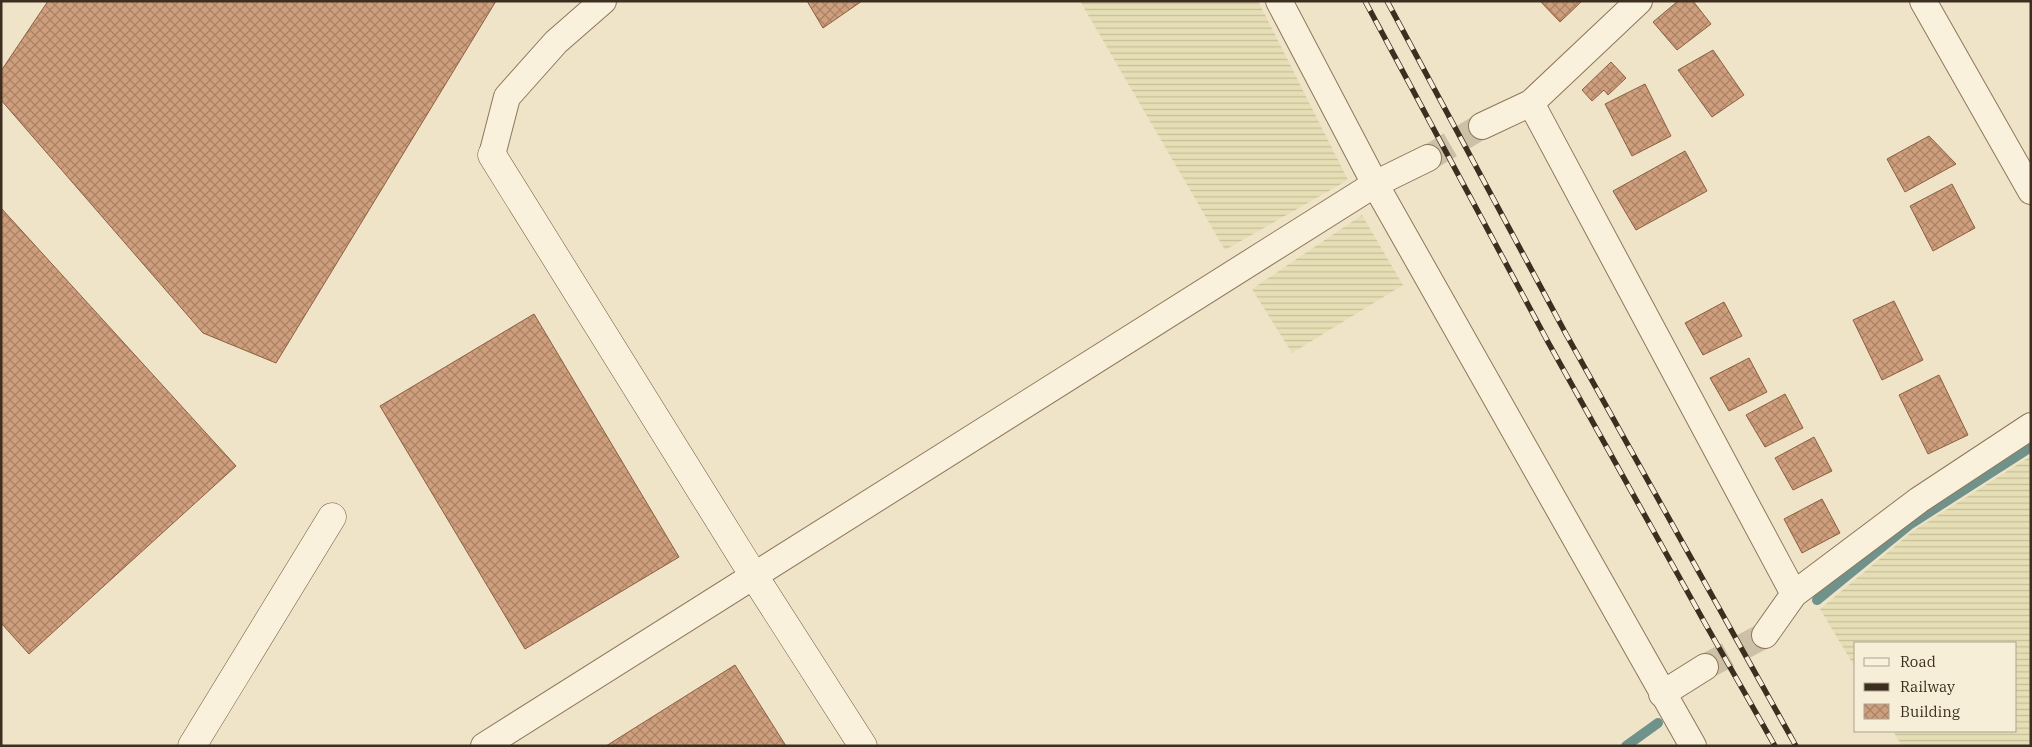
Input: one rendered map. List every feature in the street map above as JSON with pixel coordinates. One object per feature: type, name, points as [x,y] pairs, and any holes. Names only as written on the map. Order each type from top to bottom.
[{"type":"street","points":[[603,1],[556,42],[507,97],[492,155],[754,576],[863,746]]},
{"type":"street","points":[[1279,1],[1375,184],[1692,746]]},
{"type":"street","points":[[1482,126],[1530,103],[1639,1]]},
{"type":"street","points":[[1924,1],[2024,163],[2031,191]]},
{"type":"street","points":[[1530,103],[1794,594]]},
{"type":"street","points":[[484,746],[1375,184],[1428,158]]},
{"type":"street","points":[[1765,635],[1794,594],[1919,500],[2031,426]]},
{"type":"street","points":[[192,746],[332,517]]},
{"type":"street","points":[[1662,694],[1705,667]]},
{"type":"shaded area","points":[[1080,1],[1258,1],[1348,180],[1225,250]]},
{"type":"shaded area","points":[[1362,215],[1403,285],[1292,353],[1252,289]]},
{"type":"shaded area","points":[[2031,456],[2031,746],[1902,746],[1894,732],[2017,732],[2017,642],[1854,642],[1854,666],[1820,609],[1913,531]]},
{"type":"building","points":[[48,1],[496,1],[276,363],[203,333],[1,100],[1,71]]},
{"type":"building","points":[[807,1],[862,1],[823,28]]},
{"type":"building","points":[[1540,1],[1582,1],[1560,22]]},
{"type":"building","points":[[1678,1],[1693,1],[1711,24],[1677,50],[1653,22]]},
{"type":"building","points":[[1713,50],[1744,95],[1712,117],[1678,70]]},
{"type":"building","points":[[1611,62],[1626,78],[1608,95],[1604,90],[1592,101],[1582,90]]},
{"type":"building","points":[[1645,84],[1671,136],[1632,156],[1605,104]]},
{"type":"building","points":[[1929,136],[1956,164],[1905,192],[1887,159]]},
{"type":"building","points":[[1685,151],[1707,191],[1636,230],[1613,191]]},
{"type":"building","points":[[1952,184],[1975,228],[1933,251],[1910,206]]},
{"type":"building","points":[[1,208],[236,466],[29,654],[1,623]]},
{"type":"building","points":[[1894,301],[1923,360],[1882,380],[1853,320]]},
{"type":"building","points":[[1724,302],[1742,336],[1703,355],[1685,323]]},
{"type":"building","points":[[534,314],[679,557],[525,649],[380,406]]},
{"type":"building","points":[[1749,358],[1767,392],[1729,411],[1710,378]]},
{"type":"building","points":[[1939,375],[1968,435],[1928,454],[1899,395]]},
{"type":"building","points":[[1785,394],[1803,428],[1765,447],[1746,415]]},
{"type":"building","points":[[1814,437],[1832,471],[1793,490],[1775,458]]},
{"type":"building","points":[[1822,499],[1840,533],[1802,553],[1784,519]]},
{"type":"building","points":[[735,665],[786,746],[606,746]]},
{"type":"waterway","points":[[1817,600],[1909,525],[2031,447]]},
{"type":"waterway","points":[[1626,746],[1658,723]]},
{"type":"tunnel","points":[[1428,158],[1482,126]]},
{"type":"tunnel","points":[[1705,667],[1765,635]]},
{"type":"railway","points":[[1365,1],[1548,342],[1775,746]]},
{"type":"railway","points":[[1387,1],[1566,334],[1796,746]]}]
